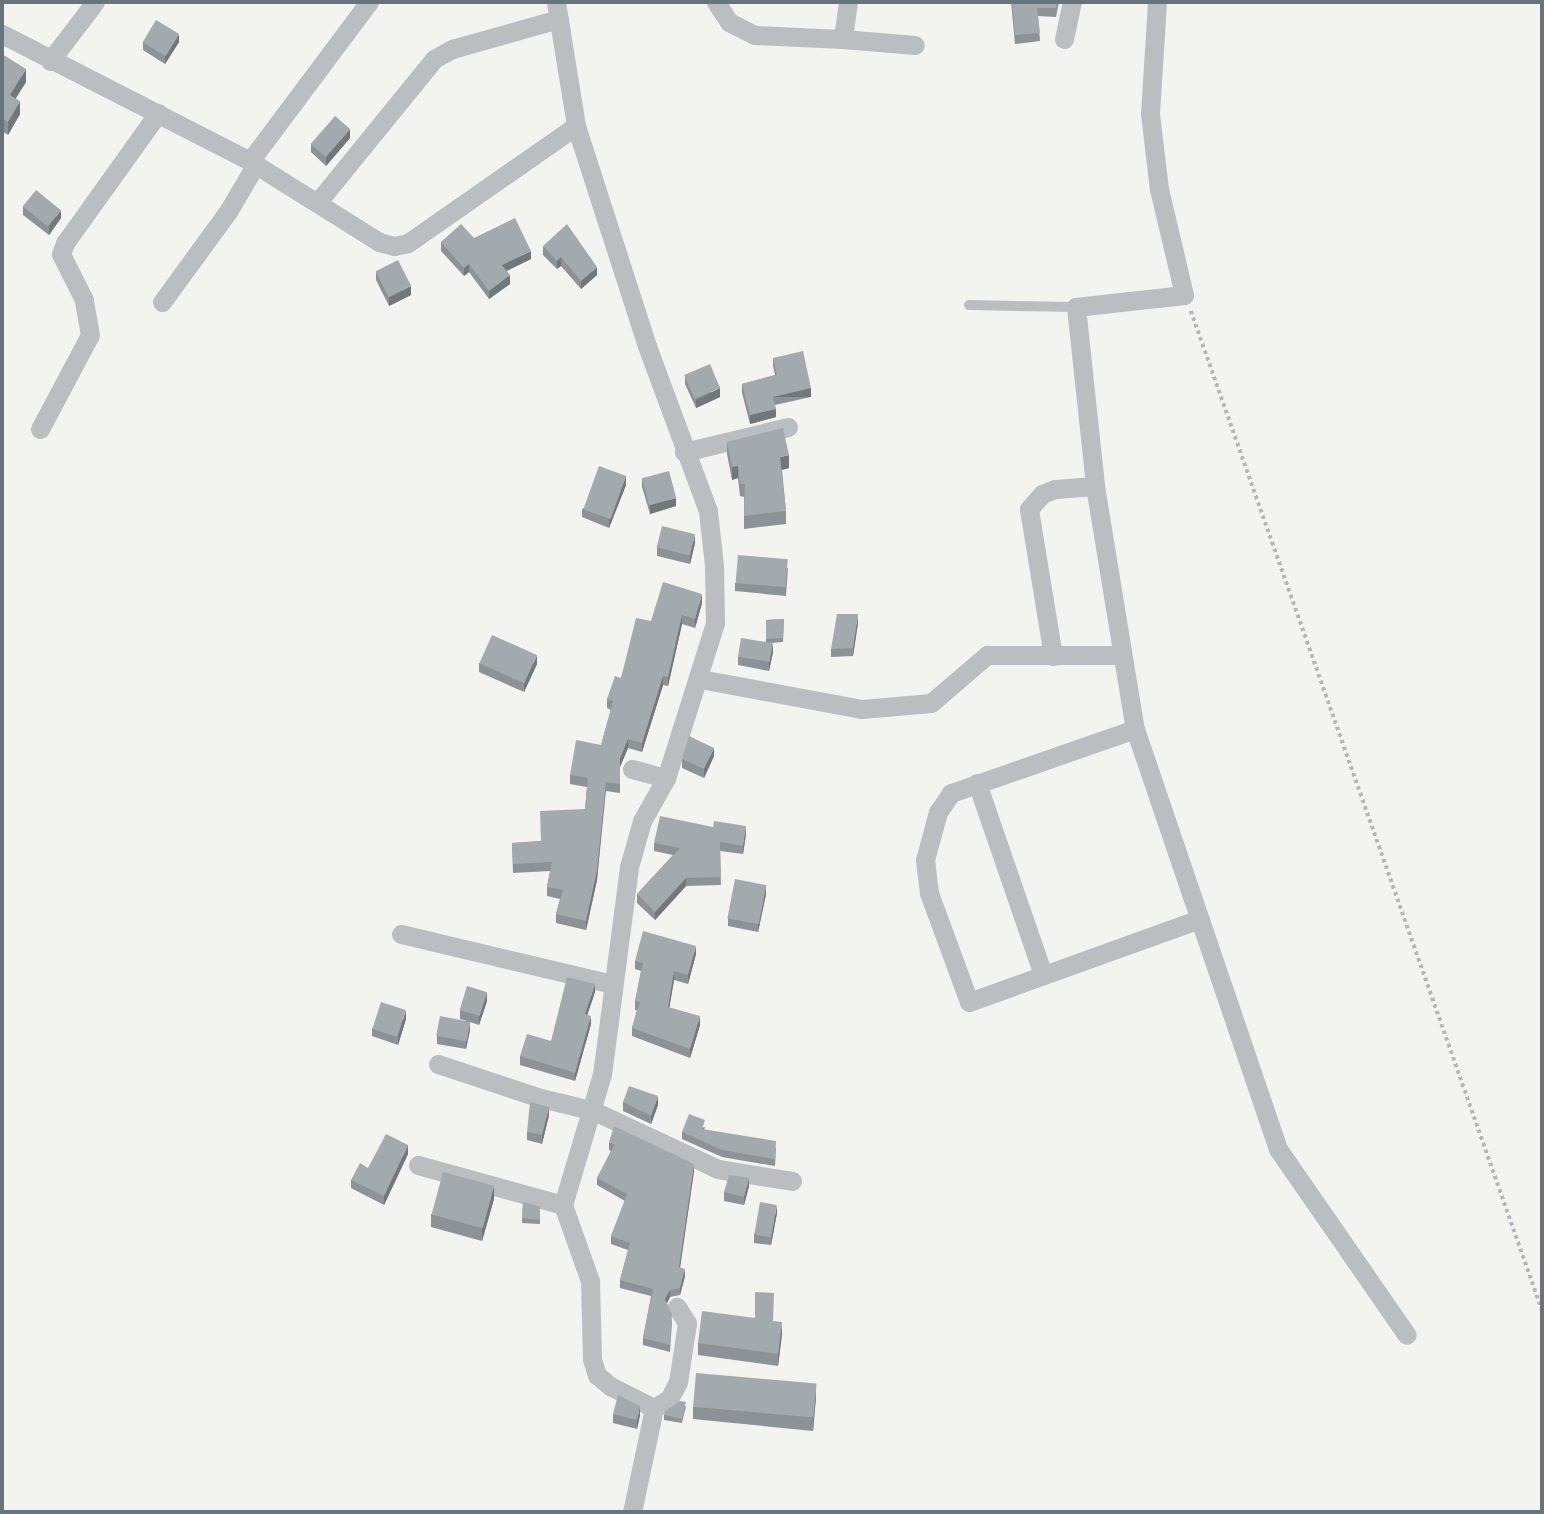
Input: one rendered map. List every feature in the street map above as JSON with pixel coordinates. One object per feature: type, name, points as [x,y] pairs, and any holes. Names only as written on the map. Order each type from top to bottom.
[{"type":"street","points":[[50,61],[95,2]]},
{"type":"street","points":[[162,302],[229,210],[253,162],[369,2]]},
{"type":"street","points":[[716,2],[729,22],[755,36],[915,45]]},
{"type":"street","points":[[843,39],[848,2]]},
{"type":"street","points":[[1064,39],[1072,2]]},
{"type":"street","points":[[1157,2],[1150,114],[1159,189],[1184,295],[1076,307],[1095,486],[1121,655],[1135,729],[1278,1149],[1407,1335]]},
{"type":"street","points":[[317,203],[434,59],[452,49],[557,10],[576,126],[684,452],[708,511],[715,565],[715,623],[700,679],[666,778],[642,821],[629,867],[594,1111],[563,1205],[590,1281],[592,1359],[597,1375],[610,1387],[654,1408]]},
{"type":"street","points":[[2,34],[50,61],[253,162],[379,242],[394,246],[408,243],[576,126]]},
{"type":"street","points":[[40,429],[90,335],[83,300],[61,254],[65,243],[158,113]]},
{"type":"street","points":[[684,452],[788,428]]},
{"type":"street","points":[[1053,656],[1030,509],[1042,494],[1055,489],[1095,486]]},
{"type":"street","points":[[700,679],[829,706],[918,706],[942,695],[987,656],[1121,655]]},
{"type":"street","points":[[1135,729],[951,793],[938,812],[925,860],[929,893],[964,998],[969,1002],[1199,919]]},
{"type":"street","points":[[632,769],[666,778]]},
{"type":"street","points":[[977,783],[1043,975]]},
{"type":"street","points":[[401,934],[612,984]]},
{"type":"street","points":[[438,1064],[594,1111],[718,1169],[792,1181]]},
{"type":"street","points":[[418,1165],[563,1205]]},
{"type":"street","points":[[632,1512],[654,1408],[669,1399],[678,1382],[687,1323],[677,1307]]},
{"type":"lane","points":[[970,305],[1076,307]]},
{"type":"path","points":[[1184,295],[1542,1310]]},
{"type":"building","points":[[1012,2],[1057,2],[1056,8],[1037,8],[1040,33],[1015,35]]},
{"type":"building","points":[[156,20],[179,34],[166,56],[143,42]]},
{"type":"building","points":[[2,54],[26,69],[10,95],[20,101],[8,122],[2,118]]},
{"type":"building","points":[[335,116],[350,129],[326,157],[311,144]]},
{"type":"building","points":[[36,190],[61,210],[48,226],[23,206]]},
{"type":"building","points":[[515,218],[531,251],[502,265],[510,275],[489,291],[469,264],[464,268],[441,242],[461,224],[474,238]]},
{"type":"building","points":[[567,224],[597,267],[581,281],[561,257],[557,261],[543,246]]},
{"type":"building","points":[[398,260],[411,286],[389,297],[376,271]]},
{"type":"building","points":[[803,351],[811,388],[773,397],[776,409],[750,415],[742,384],[777,375],[773,358]]},
{"type":"building","points":[[710,364],[720,388],[694,399],[684,375]]},
{"type":"building","points":[[783,428],[789,455],[780,457],[786,511],[744,516],[745,484],[740,484],[738,466],[732,467],[727,442]]},
{"type":"building","points":[[599,466],[626,476],[611,519],[583,509]]},
{"type":"building","points":[[669,471],[676,498],[649,505],[642,478]]},
{"type":"building","points":[[662,526],[695,534],[690,556],[657,547]]},
{"type":"building","points":[[738,555],[788,559],[785,587],[736,583]]},
{"type":"building","points":[[663,582],[702,594],[695,619],[682,615],[668,677],[663,676],[642,743],[628,739],[620,758],[620,784],[606,782],[597,871],[586,921],[556,914],[563,890],[547,887],[552,862],[513,864],[512,843],[541,841],[540,811],[585,809],[588,778],[570,775],[576,740],[601,745],[613,701],[607,699],[615,676],[621,678],[636,618],[651,621]]},
{"type":"building","points":[[837,614],[858,614],[853,648],[831,649]]},
{"type":"building","points":[[784,619],[783,638],[766,639],[766,620]]},
{"type":"building","points":[[492,635],[537,655],[524,683],[479,663]]},
{"type":"building","points":[[741,638],[773,643],[770,662],[738,657]]},
{"type":"building","points":[[689,736],[714,748],[704,769],[682,759]]},
{"type":"building","points":[[660,816],[713,827],[714,821],[746,826],[743,846],[720,842],[721,877],[686,878],[655,912],[637,894],[680,848],[654,843]]},
{"type":"building","points":[[735,879],[766,885],[759,924],[727,918]]},
{"type":"building","points":[[643,931],[696,946],[688,975],[674,971],[668,1007],[700,1016],[690,1049],[632,1028],[640,1002],[635,1001],[643,963],[635,961]]},
{"type":"building","points":[[567,977],[595,984],[585,1014],[591,1016],[575,1073],[520,1056],[527,1034],[551,1041]]},
{"type":"building","points":[[467,986],[487,992],[480,1016],[460,1010]]},
{"type":"building","points":[[381,1002],[406,1010],[397,1037],[372,1029]]},
{"type":"building","points":[[440,1016],[470,1022],[467,1042],[436,1036]]},
{"type":"building","points":[[629,1086],[658,1096],[651,1116],[623,1102]]},
{"type":"building","points":[[530,1102],[549,1107],[542,1135],[527,1132]]},
{"type":"building","points":[[689,1114],[705,1120],[702,1129],[776,1141],[775,1159],[722,1150],[682,1132]]},
{"type":"building","points":[[614,1126],[694,1164],[679,1267],[685,1269],[680,1288],[670,1290],[665,1299],[672,1314],[670,1345],[643,1338],[653,1289],[620,1280],[630,1243],[611,1236],[627,1194],[597,1178],[615,1144],[609,1142]]},
{"type":"building","points":[[386,1134],[408,1145],[384,1196],[351,1180],[360,1163],[368,1168]]},
{"type":"building","points":[[443,1172],[494,1186],[483,1228],[432,1215]]},
{"type":"building","points":[[729,1175],[749,1178],[744,1197],[724,1192]]},
{"type":"building","points":[[523,1202],[540,1207],[540,1220],[522,1218]]},
{"type":"building","points":[[760,1202],[777,1205],[771,1237],[754,1234]]},
{"type":"building","points":[[755,1292],[774,1293],[773,1321],[782,1322],[778,1354],[698,1343],[702,1311],[755,1318]]},
{"type":"building","points":[[696,1373],[817,1384],[814,1417],[693,1407]]},
{"type":"building","points":[[618,1395],[640,1406],[637,1420],[613,1414]]},
{"type":"building","points":[[680,1401],[686,1402],[682,1419],[664,1415],[665,1411]]}]
